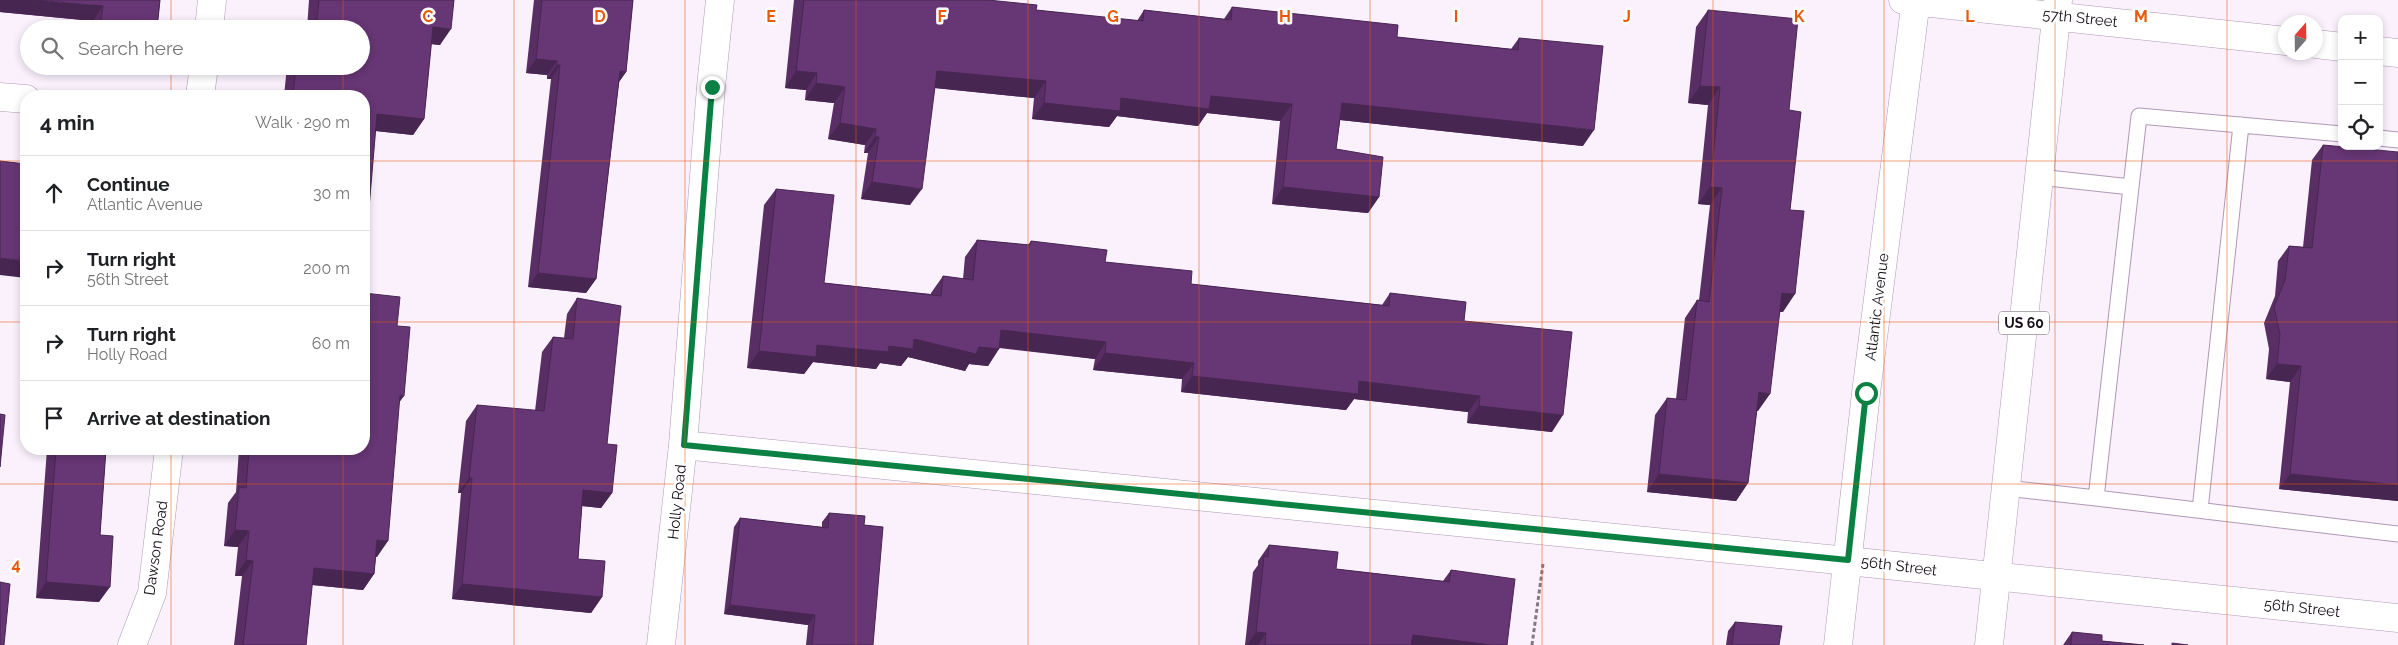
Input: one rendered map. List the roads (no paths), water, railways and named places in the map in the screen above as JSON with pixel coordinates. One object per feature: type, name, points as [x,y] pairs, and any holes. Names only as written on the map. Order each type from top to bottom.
[{"type":"main road","points":[[210,20],[212,0]]},
{"type":"main road","name":"Holly Road","points":[[661,645],[684,445],[720,0]]},
{"type":"main road","name":"57th Street","points":[[1912,0],[2057,8],[2278,39]]},
{"type":"main road","name":"Atlantic Avenue","points":[[1838,645],[1912,0]]},
{"type":"main road","name":"US 60","points":[[1989,645],[2057,8]]},
{"type":"main road","points":[[2323,45],[2338,47]]},
{"type":"main road","points":[[2383,51],[2398,53]]},
{"type":"main road","points":[[201,90],[203,75]]},
{"type":"main road","points":[[0,96],[20,98]]},
{"type":"main road","name":"56th Street","points":[[684,445],[1848,560],[1997,578],[2398,618]]},
{"type":"main road","name":"Dawson Road","points":[[132,645],[152,593],[168,455]]},
{"type":"lane","points":[[2096,498],[2139,116],[2338,134]]},
{"type":"lane","points":[[2200,510],[2241,125]]},
{"type":"lane","points":[[2383,138],[2398,140]]},
{"type":"lane","points":[[2039,177],[2131,187]]},
{"type":"lane","points":[[2006,488],[2398,534]]}]
